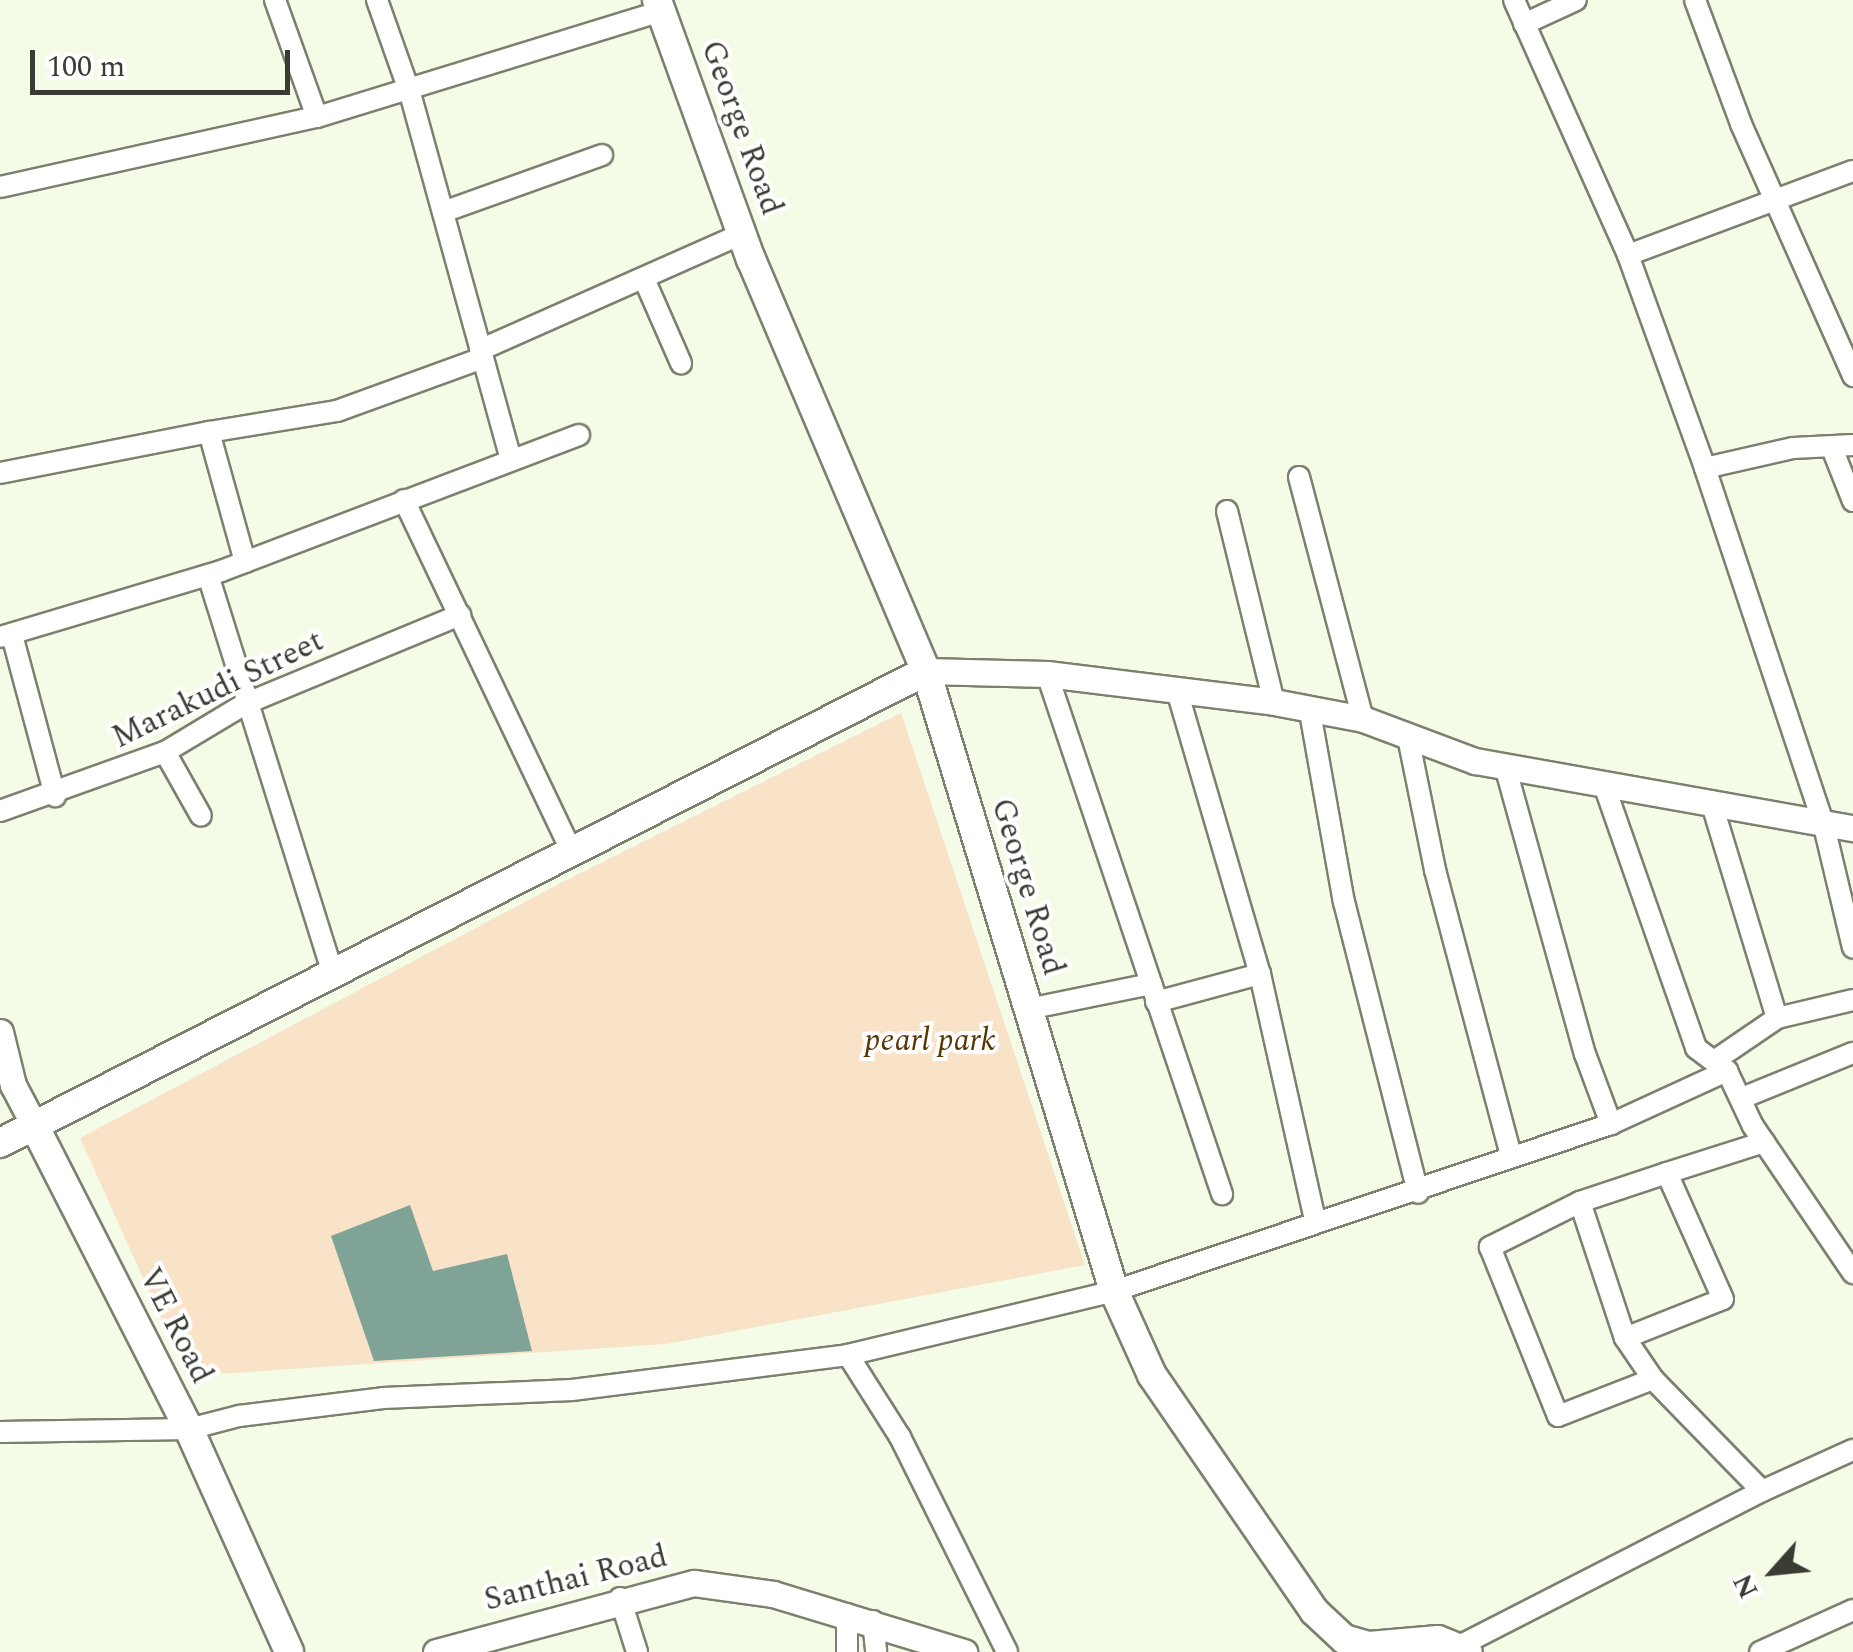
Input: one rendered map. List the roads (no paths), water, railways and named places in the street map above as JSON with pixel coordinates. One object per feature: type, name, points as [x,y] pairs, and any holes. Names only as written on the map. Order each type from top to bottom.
[{"type":"main road","name":"George Road","points":[[659,6],[742,234],[926,672],[1114,1291],[1152,1374],[1340,1646],[1438,1640],[1463,1649]]},
{"type":"main road","points":[[0,1143],[926,672]]},
{"type":"main road","name":"VE Road","points":[[34,1124],[188,1429],[290,1652]]},
{"type":"street","points":[[275,0],[317,118]]},
{"type":"street","points":[[377,0],[410,92],[510,459]]},
{"type":"street","points":[[1514,0],[1628,256],[1705,468],[1824,826],[1851,934]]},
{"type":"street","points":[[1524,24],[1576,0]]},
{"type":"street","points":[[1695,0],[1772,198],[1853,376]]},
{"type":"street","points":[[0,186],[317,118],[410,92],[659,6]]},
{"type":"street","points":[[444,212],[602,155]]},
{"type":"street","points":[[1628,256],[1772,198],[1853,172]]},
{"type":"street","points":[[0,474],[337,411],[480,354],[742,234]]},
{"type":"street","points":[[645,281],[681,363]]},
{"type":"street","points":[[209,432],[245,562]]},
{"type":"street","points":[[54,796],[6,636],[208,575],[579,435]]},
{"type":"street","points":[[1705,468],[1793,448],[1842,447],[1853,501]]},
{"type":"street","points":[[1300,477],[1362,719]]},
{"type":"street","points":[[404,500],[572,853]]},
{"type":"street","points":[[1227,511],[1274,702]]},
{"type":"street","points":[[208,575],[245,704],[266,751],[333,973]]},
{"type":"street","name":"Marakudi Street","points":[[0,811],[54,796],[166,752],[245,704],[460,614]]},
{"type":"street","points":[[926,672],[1047,674],[1178,694],[1274,702],[1362,719],[1505,766],[1712,801],[1824,826],[1853,828]]},
{"type":"street","points":[[1047,674],[1222,1194]]},
{"type":"street","points":[[1178,694],[1260,974],[1315,1220]]},
{"type":"street","points":[[1310,712],[1344,902],[1418,1193]]},
{"type":"street","points":[[1408,737],[1435,870],[1511,1156]]},
{"type":"street","points":[[166,752],[201,816]]},
{"type":"street","points":[[1505,766],[1584,1054],[1611,1124]]},
{"type":"street","points":[[1603,782],[1691,1034],[1721,1066],[1764,1142],[1853,1274]]},
{"type":"street","points":[[1712,801],[1778,1018]]},
{"type":"street","points":[[1028,1009],[1260,974]]},
{"type":"street","points":[[0,1432],[188,1429],[239,1416],[383,1398],[572,1390],[848,1355],[1114,1291],[1315,1220],[1418,1193],[1511,1156],[1611,1124],[1721,1066],[1778,1018],[1853,1000]]},
{"type":"street","name":"VE Road","points":[[0,1032],[13,1085],[34,1124]]},
{"type":"street","points":[[1742,1098],[1853,1053]]},
{"type":"street","points":[[1653,1379],[1558,1416],[1490,1247],[1580,1202],[1764,1142]]},
{"type":"street","points":[[1626,1338],[1723,1300],[1667,1173]]},
{"type":"street","points":[[1580,1202],[1626,1338],[1653,1379],[1762,1492]]},
{"type":"street","points":[[848,1355],[900,1437],[1007,1652]]},
{"type":"street","points":[[1463,1649],[1762,1492],[1853,1450]]},
{"type":"street","name":"Santhai Road","points":[[436,1652],[620,1598],[694,1583],[873,1620],[922,1646],[964,1652]]},
{"type":"street","points":[[620,1598],[637,1652]]},
{"type":"street","points":[[1760,1652],[1853,1610]]},
{"type":"street","points":[[847,1614],[847,1652]]},
{"type":"street","points":[[873,1620],[876,1652]]},
{"type":"water","points":[[410,1205],[433,1271],[507,1254],[532,1351],[374,1361],[331,1236]]},
{"type":"park label","name":"pearl park","points":[[930,1041]]}]
